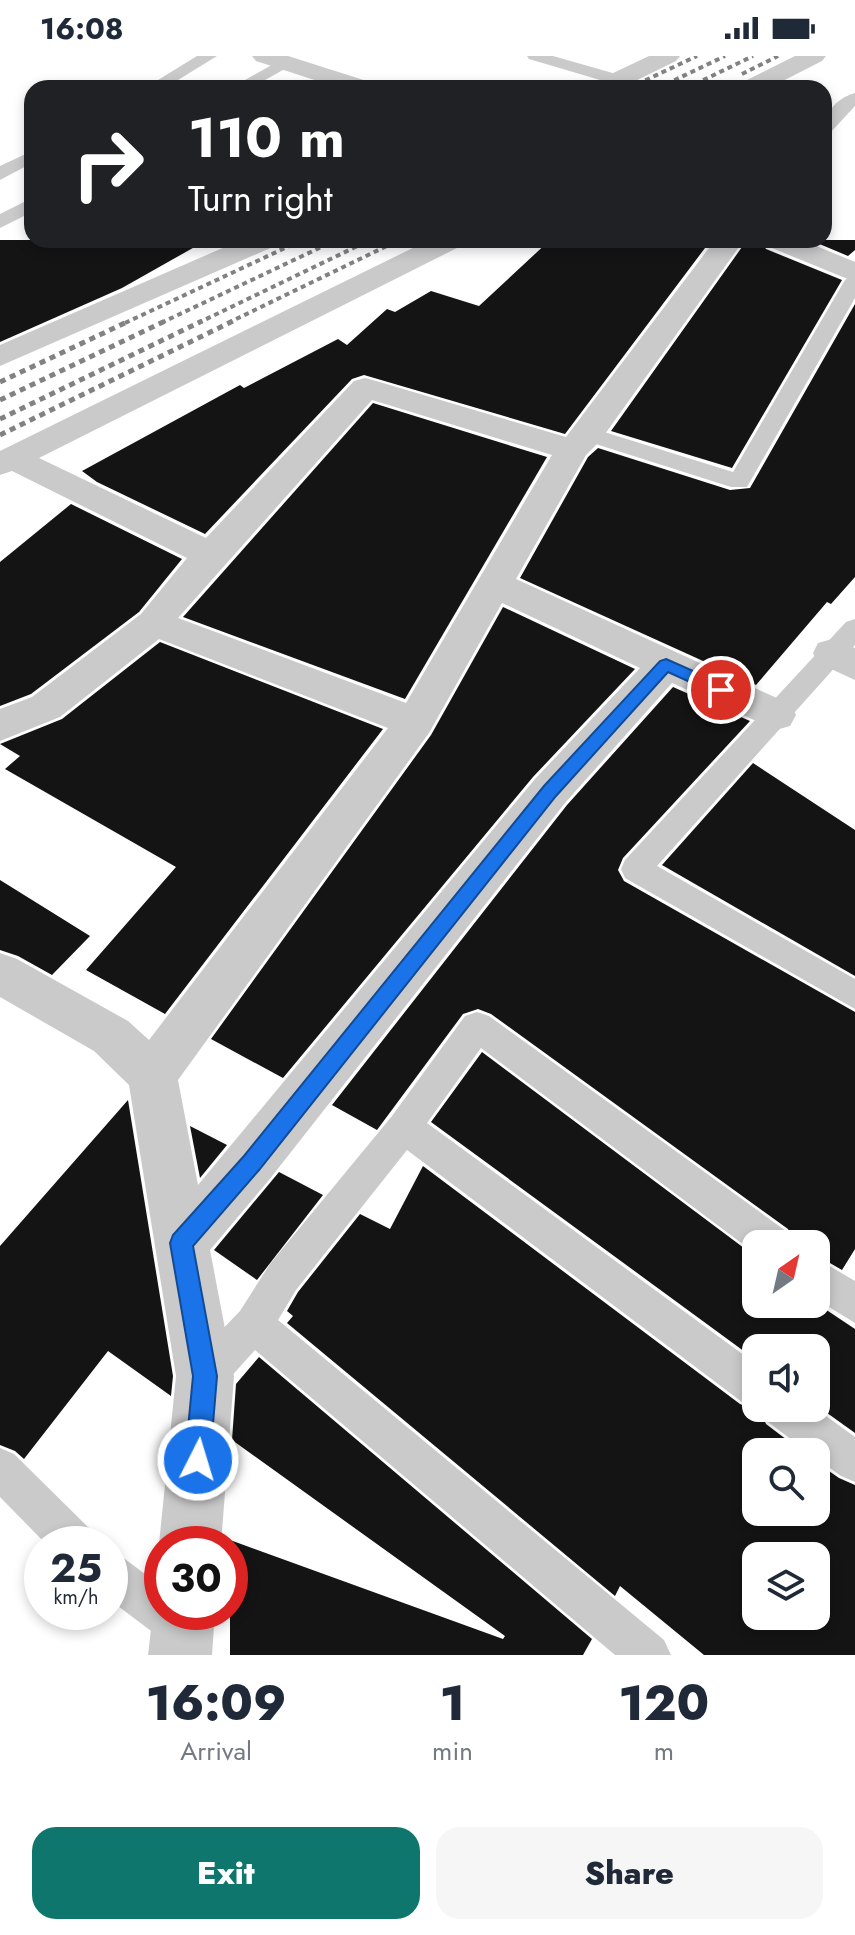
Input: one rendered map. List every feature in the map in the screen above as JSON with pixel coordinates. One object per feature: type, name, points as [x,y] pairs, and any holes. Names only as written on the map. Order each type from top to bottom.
[{"type":"street","points":[[617,80],[668,56]]},
{"type":"street","points":[[766,80],[814,56]]},
{"type":"street","points":[[274,59],[339,80]]},
{"type":"street","points":[[0,357],[247,248]]},
{"type":"street","points":[[6,461],[435,248]]},
{"type":"street","points":[[152,1075],[415,722],[580,442],[724,248]]},
{"type":"street","points":[[796,248],[855,273]]},
{"type":"street","points":[[0,726],[46,707],[154,623],[211,555],[365,388],[580,442]]},
{"type":"street","points":[[6,461],[211,555]]},
{"type":"street","points":[[494,584],[776,715]]},
{"type":"street","points":[[154,623],[415,722]]},
{"type":"street","points":[[181,1243],[251,1163],[550,791],[666,665]]},
{"type":"street","points":[[0,973],[111,1036],[152,1075],[205,1376],[192,1526]]},
{"type":"lane","points":[[167,80],[209,56]]},
{"type":"lane","points":[[535,56],[598,80]]},
{"type":"lane","points":[[249,80],[274,59]]},
{"type":"lane","points":[[832,119],[855,98]]},
{"type":"lane","points":[[0,174],[24,160]]},
{"type":"lane","points":[[0,222],[24,208]]},
{"type":"lane","points":[[580,442],[739,482],[855,280]]},
{"type":"lane","points":[[847,649],[776,715],[636,869],[855,995]]},
{"type":"lane","points":[[205,1376],[253,1324],[283,1277],[404,1127],[477,1026],[754,1230]]},
{"type":"lane","points":[[404,1127],[742,1378]]},
{"type":"lane","points":[[830,1286],[855,1304]]},
{"type":"lane","points":[[253,1324],[649,1655]]},
{"type":"lane","points":[[801,1422],[855,1462]]},
{"type":"lane","points":[[0,1468],[57,1526]]},
{"type":"lane","points":[[128,1588],[182,1632]]},
{"type":"building","points":[[0,240],[24,240],[24,248],[193,248],[122,288],[0,342]]},
{"type":"building","points":[[832,240],[855,240],[855,250],[848,256],[829,248],[832,248]]},
{"type":"building","points":[[541,248],[705,248],[565,434],[364,375],[352,379],[205,534],[97,482],[82,471],[240,385],[244,388],[338,339],[347,345],[387,309],[395,312],[431,291],[479,306]]},
{"type":"building","points":[[741,248],[765,248],[842,280],[732,468],[611,431]]},
{"type":"building","points":[[855,304],[855,577],[831,604],[827,602],[756,685],[520,578],[588,457],[598,448],[730,490],[750,488]]},
{"type":"building","points":[[373,403],[547,457],[405,699],[183,617]]},
{"type":"building","points":[[71,504],[182,559],[139,612],[31,694],[0,706],[0,562]]},
{"type":"building","points":[[503,607],[635,669],[533,777],[283,1078],[211,1039],[431,735]]},
{"type":"building","points":[[160,642],[383,729],[165,1014],[86,970],[176,867],[5,769],[20,756],[0,744],[62,719]]},
{"type":"building","points":[[673,687],[750,721],[623,858],[618,870],[624,881],[855,1012],[855,1249],[842,1270],[830,1263],[830,1230],[788,1230],[491,1014],[478,1009],[463,1014],[377,1130],[332,1105],[567,805]]},
{"type":"building","points":[[753,763],[855,830],[855,976],[662,865]]},
{"type":"building","points":[[0,880],[90,936],[52,975],[0,950]]},
{"type":"building","points":[[482,1052],[742,1247],[742,1318],[830,1318],[830,1312],[855,1329],[855,1433],[830,1415],[830,1334],[742,1334],[742,1350],[431,1122]]},
{"type":"building","points":[[128,1100],[173,1376],[171,1396],[108,1351],[24,1459],[0,1445],[0,1246]]},
{"type":"building","points":[[190,1126],[227,1145],[200,1178]]},
{"type":"building","points":[[423,1166],[742,1405],[742,1422],[765,1422],[784,1438],[742,1438],[742,1526],[830,1526],[830,1472],[855,1485],[855,1655],[704,1655],[620,1586],[615,1596],[287,1323],[293,1316],[287,1311],[298,1292],[360,1214],[390,1229]]},
{"type":"building","points":[[279,1172],[323,1195],[257,1280],[214,1250]]},
{"type":"building","points":[[259,1357],[592,1639],[583,1655],[230,1655],[230,1630],[248,1630],[248,1547],[503,1639],[505,1636],[232,1440],[236,1384]]},
{"type":"railway","points":[[646,80],[697,56]]},
{"type":"railway","points":[[675,80],[725,56]]},
{"type":"railway","points":[[704,80],[753,56]]},
{"type":"railway","points":[[742,74],[778,56]]},
{"type":"railway","points":[[125,323],[285,248]]},
{"type":"railway","points":[[161,323],[319,248]]},
{"type":"railway","points":[[198,323],[353,248]]},
{"type":"railway","points":[[228,323],[383,248]]},
{"type":"railway","points":[[0,382],[129,321]]},
{"type":"railway","points":[[0,400],[165,321]]},
{"type":"railway","points":[[0,419],[202,321]]},
{"type":"railway","points":[[0,435],[233,321]]},
{"type":"route","points":[[198,1460],[205,1376],[181,1243],[251,1163],[550,791],[666,665],[721,690]]}]
